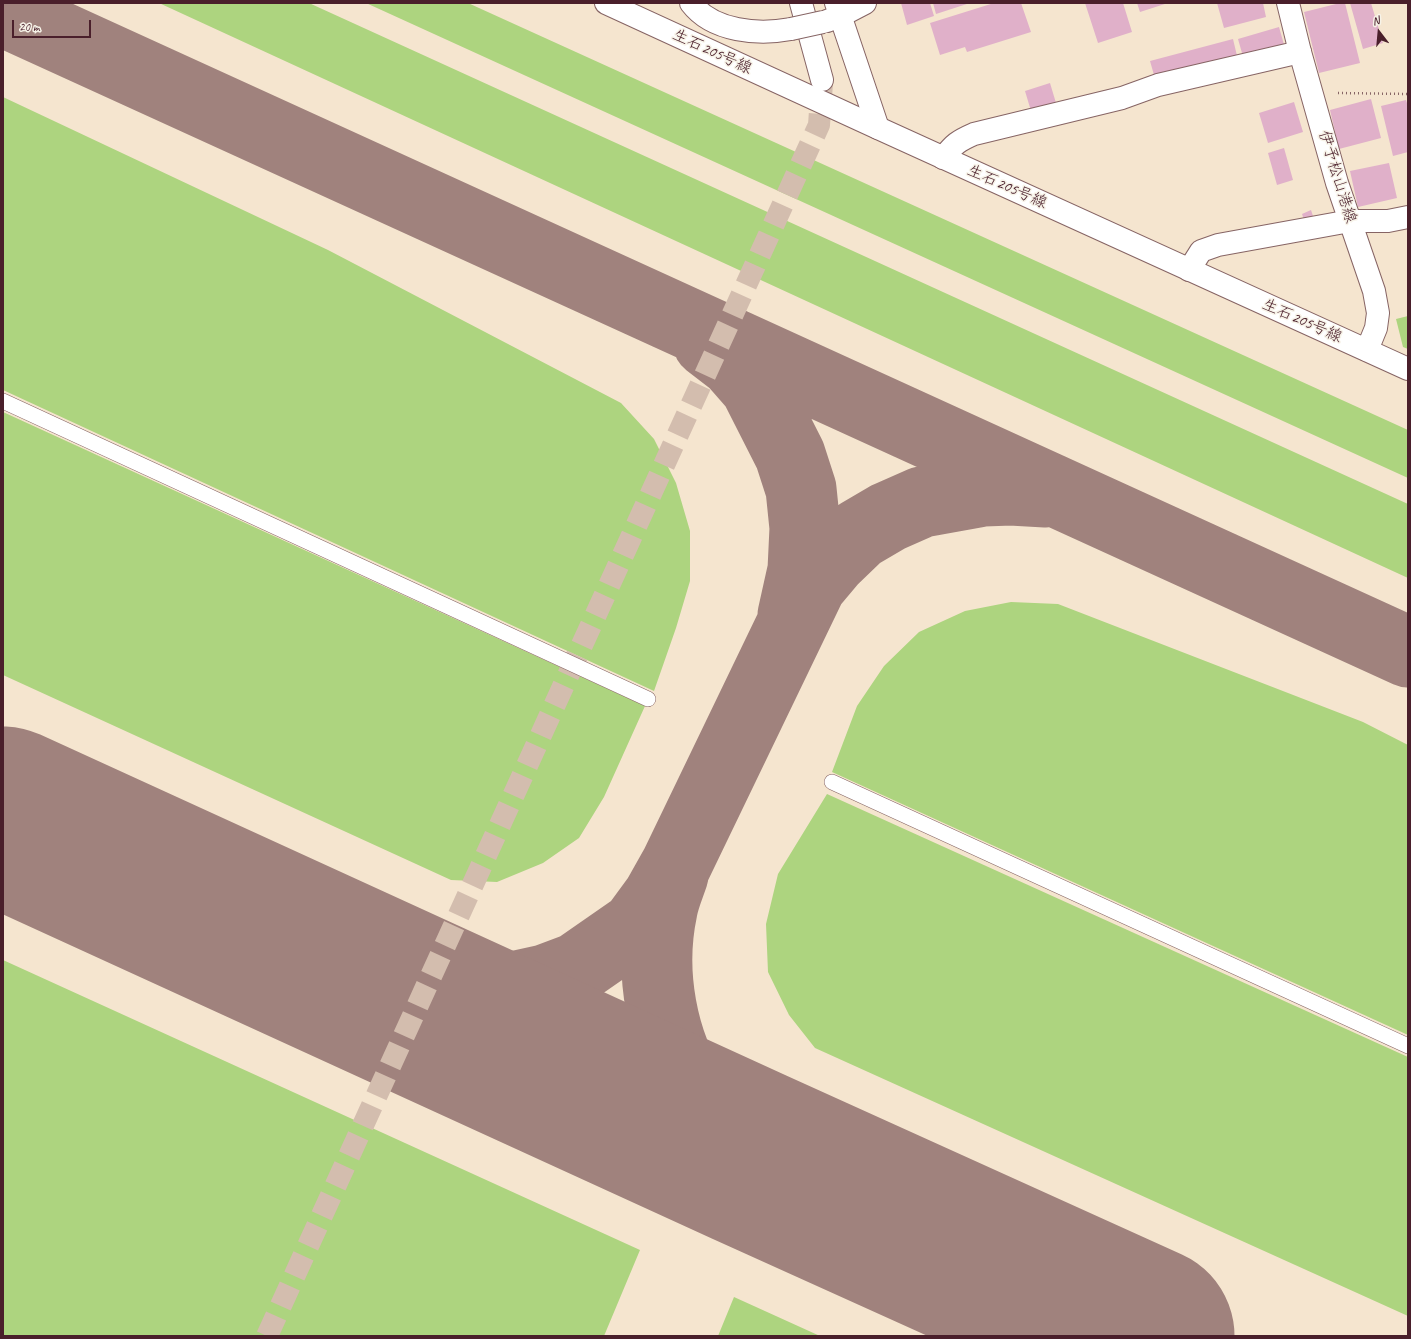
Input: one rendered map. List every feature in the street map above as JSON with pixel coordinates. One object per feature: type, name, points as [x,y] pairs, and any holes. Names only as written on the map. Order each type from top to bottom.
[{"type":"street","name":"生石205号線","points":[[606,3],[1408,369]]},
{"type":"street","points":[[691,3],[703,15],[724,26],[763,32],[776,32],[791,29],[865,3]]},
{"type":"street","points":[[801,3],[822,80]]},
{"type":"street","name":"伊予松山港線","points":[[1288,3],[1300,52],[1337,183],[1374,291],[1378,313],[1376,328],[1367,350]]},
{"type":"street","points":[[833,14],[878,128]]},
{"type":"street","points":[[943,158],[951,147],[959,141],[974,134],[1122,98],[1158,85],[1300,52]]},
{"type":"street","points":[[1189,270],[1201,251],[1218,245],[1350,221],[1388,221],[1408,217]]},
{"type":"lane","points":[[3,401],[648,699]]},
{"type":"lane","points":[[832,782],[1408,1046]]},
{"type":"path","points":[[1312,93],[1408,94]]},
{"type":"green space","points":[[159,3],[309,3],[1408,504],[1408,578]]},
{"type":"green space","points":[[366,3],[468,3],[1408,430],[1408,478]]},
{"type":"green space","points":[[3,97],[328,250],[621,403],[654,439],[676,483],[690,531],[690,581],[676,628],[654,691],[3,390]]},
{"type":"green space","points":[[1408,316],[1408,349],[1403,347],[1396,319]]},
{"type":"green space","points":[[3,412],[645,706],[604,797],[579,838],[543,863],[497,882],[451,880],[3,675]]},
{"type":"green space","points":[[1011,602],[1058,604],[1363,722],[1408,745],[1408,1035],[832,772],[857,706],[884,666],[919,632],[965,611]]},
{"type":"green space","points":[[827,794],[1408,1057],[1408,1316],[815,1048],[789,1015],[768,972],[766,924],[778,874]]},
{"type":"green space","points":[[3,960],[640,1250],[604,1336],[3,1336]]},
{"type":"green space","points":[[734,1297],[820,1336],[718,1336]]},
{"type":"building","points":[[901,3],[930,3],[934,16],[907,25]]},
{"type":"building","points":[[933,3],[970,3],[936,14]]},
{"type":"building","points":[[994,3],[1021,3],[1031,32],[967,52],[965,47],[940,55],[930,23]]},
{"type":"building","points":[[1085,3],[1123,3],[1132,32],[1098,43]]},
{"type":"building","points":[[1137,3],[1168,3],[1140,12]]},
{"type":"building","points":[[1217,3],[1263,3],[1266,17],[1224,28]]},
{"type":"building","points":[[1345,3],[1360,63],[1319,73],[1304,12]]},
{"type":"building","points":[[1350,3],[1371,3],[1383,43],[1363,49]]},
{"type":"building","points":[[1279,27],[1285,48],[1244,60],[1238,39]]},
{"type":"building","points":[[1233,39],[1238,60],[1156,82],[1150,61]]},
{"type":"building","points":[[1050,83],[1056,103],[1031,111],[1025,91]]},
{"type":"building","points":[[1371,99],[1381,138],[1339,149],[1330,110]]},
{"type":"building","points":[[1406,100],[1408,106],[1408,152],[1393,156],[1381,106]]},
{"type":"building","points":[[1294,102],[1303,132],[1268,143],[1259,113]]},
{"type":"building","points":[[1284,148],[1293,180],[1277,185],[1268,153]]},
{"type":"building","points":[[1389,163],[1397,198],[1358,207],[1350,171]]},
{"type":"building","points":[[1311,210],[1314,219],[1305,223],[1302,214]]},
{"type":"taxiway","points":[[3,11],[1408,652]]},
{"type":"taxiway","points":[[708,342],[734,362],[755,386],[790,455],[801,489],[805,528],[803,570],[793,615]]},
{"type":"taxiway","points":[[401,998],[460,997],[545,980],[577,968],[636,927],[658,897],[676,865],[811,585],[832,560],[859,534],[888,517],[922,502],[983,491],[1011,490],[1046,492]]},
{"type":"taxiway","points":[[673,875],[665,897],[658,933],[658,982],[666,1029],[684,1074],[696,1094],[749,1157]]},
{"type":"runway","points":[[3,816],[1145,1336]]},
{"type":"tunnel","points":[[267,1336],[819,125],[822,83]]}]
